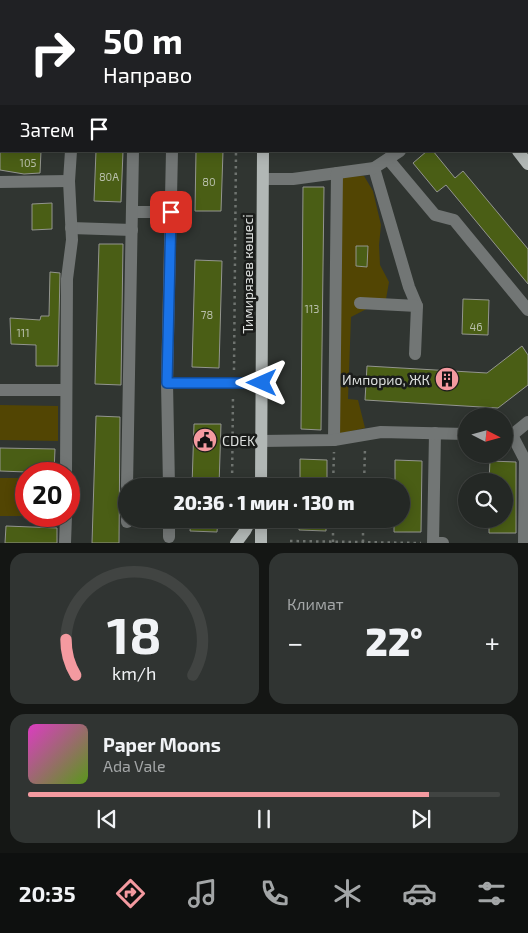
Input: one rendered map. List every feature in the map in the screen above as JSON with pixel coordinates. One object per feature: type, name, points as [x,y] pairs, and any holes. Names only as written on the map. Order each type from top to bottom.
[{"type":"main road","name":"Тимирязев көшесі","points":[[261,478],[263,152]]},
{"type":"main road","points":[[519,152],[528,164]]},
{"type":"main road","points":[[236,543],[247,528]]},
{"type":"main road","points":[[261,528],[261,543]]},
{"type":"street","points":[[66,462],[67,279],[72,240],[69,181],[71,152]]},
{"type":"street","points":[[127,478],[133,152]]},
{"type":"street","points":[[169,478],[167,383],[172,152]]},
{"type":"street","points":[[263,179],[293,179],[374,168],[398,152]]},
{"type":"street","points":[[388,159],[435,215],[454,220],[528,310]]},
{"type":"street","points":[[374,168],[409,287],[417,306],[415,354]]},
{"type":"street","points":[[334,440],[337,173]]},
{"type":"street","points":[[0,182],[69,181]]},
{"type":"street","points":[[132,212],[171,212]]},
{"type":"street","points":[[71,228],[132,230]]},
{"type":"street","points":[[360,304],[417,306]]},
{"type":"street","points":[[167,383],[262,383]]},
{"type":"street","points":[[0,390],[66,390]]},
{"type":"street","points":[[513,432],[528,422]]},
{"type":"street","points":[[261,441],[334,440],[381,432],[458,434]]},
{"type":"street","points":[[435,433],[433,543],[443,543]]},
{"type":"street","points":[[513,442],[526,460],[524,543]]},
{"type":"street","points":[[65,543],[66,527]]},
{"type":"street","points":[[170,528],[170,537]]},
{"type":"path","points":[[232,478],[236,152]]},
{"type":"path","points":[[364,478],[365,434]]},
{"type":"path","points":[[333,478],[334,440]]},
{"type":"path","points":[[333,528],[333,542]]},
{"type":"path","points":[[363,528],[363,542]]},
{"type":"path","points":[[290,541],[433,543]]},
{"type":"shaded area","points":[[364,176],[373,191],[381,225],[380,265],[389,282],[386,299],[351,317],[348,399],[358,400],[365,428],[338,434],[337,177]]},
{"type":"shaded area","points":[[0,405],[58,406],[58,441],[0,440]]},
{"type":"shaded area","points":[[0,478],[15,478],[15,516],[0,516]]},
{"type":"building","points":[[0,152],[41,152],[40,173],[24,174],[0,170]]},
{"type":"building","points":[[96,152],[123,152],[121,202],[94,201]]},
{"type":"building","points":[[196,152],[223,152],[221,211],[195,211]]},
{"type":"building","points":[[426,152],[434,152],[455,178],[463,171],[528,249],[528,284],[446,185],[437,192],[413,163]]},
{"type":"building","points":[[303,187],[324,187],[321,430],[301,429]]},
{"type":"building","points":[[52,203],[52,229],[32,230],[32,204]]},
{"type":"building","points":[[99,244],[123,244],[121,385],[95,384]]},
{"type":"building","points":[[356,246],[368,246],[367,267],[356,266]]},
{"type":"building","points":[[195,260],[222,261],[219,368],[192,367]]},
{"type":"building","points":[[50,272],[60,273],[58,366],[36,366],[36,345],[11,344],[10,318],[40,320],[41,316],[49,316]]},
{"type":"building","points":[[463,299],[489,300],[488,335],[462,334]]},
{"type":"building","name":"Импорио, ЖК","points":[[522,346],[528,355],[528,385],[498,408],[365,400],[367,366],[487,373]]},
{"type":"building","points":[[96,416],[120,417],[120,478],[118,478],[119,543],[92,543]]},
{"type":"building","points":[[194,424],[221,424],[219,478],[192,478]]},
{"type":"building","points":[[0,448],[55,449],[54,462],[15,462],[15,472],[0,471]]},
{"type":"building","points":[[300,459],[327,460],[327,478],[300,478]]},
{"type":"building","points":[[395,460],[422,461],[421,532],[394,532],[394,528],[410,528],[410,478],[395,478]]},
{"type":"building","points":[[516,462],[516,533],[489,533],[489,528],[513,528],[513,473],[489,473],[490,463]]},
{"type":"building","points":[[6,526],[57,528],[57,543],[5,543]]},
{"type":"building","points":[[190,528],[217,528],[217,532],[190,531]]},
{"type":"building","points":[[299,528],[326,528],[326,531],[299,530]]},
{"type":"place","name":"Импорио, ЖК","points":[[447,379]]},
{"type":"place","name":"CDEK","points":[[205,440]]},
{"type":"route","points":[[171,212],[167,383],[262,383]]}]
